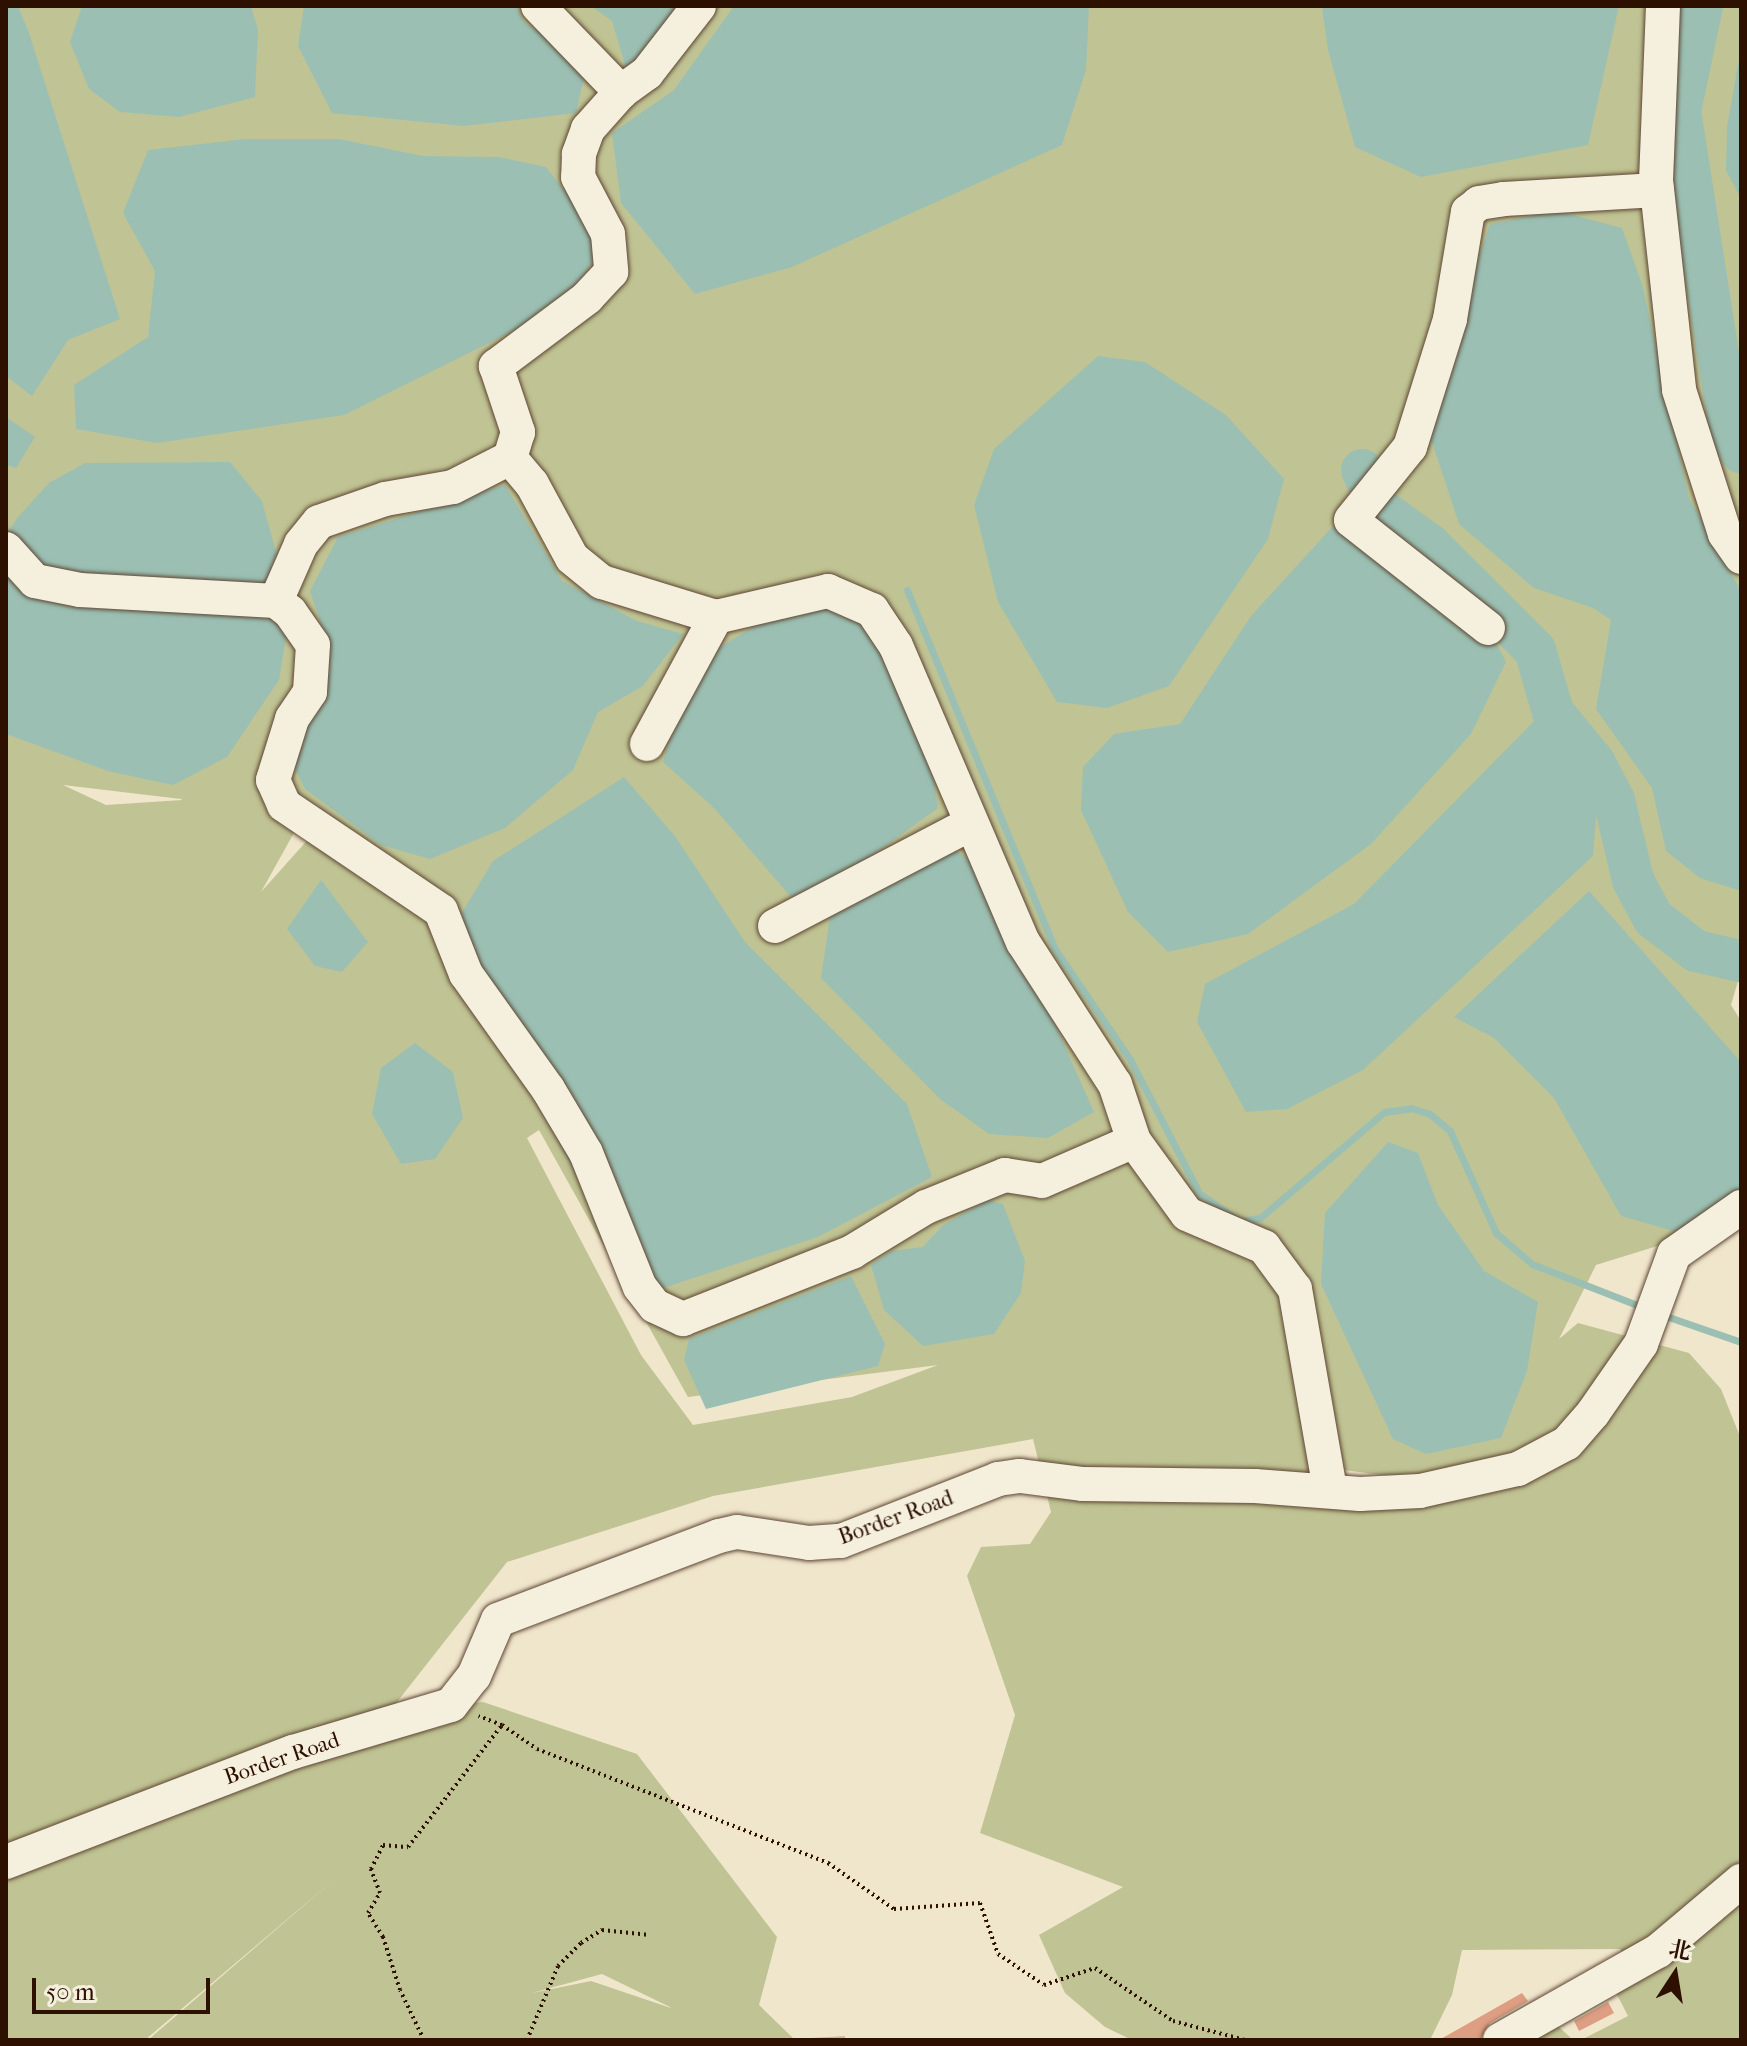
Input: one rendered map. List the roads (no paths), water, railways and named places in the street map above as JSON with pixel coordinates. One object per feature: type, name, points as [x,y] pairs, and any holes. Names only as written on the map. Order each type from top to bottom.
[{"type":"street","points":[[538,6],[621,92]]},
{"type":"street","points":[[276,601],[301,544],[319,522],[385,499],[453,487],[510,458],[518,432],[496,366],[587,298],[611,272],[611,244],[578,177],[579,154],[588,129],[621,92],[647,73],[699,6]]},
{"type":"street","points":[[1663,6],[1657,190],[1679,390],[1703,477],[1725,534],[1741,557]]},
{"type":"street","points":[[1488,628],[1351,520],[1410,447],[1450,319],[1468,212],[1479,203],[1504,199],[1657,190]]},
{"type":"street","points":[[510,458],[532,484],[584,572],[716,617],[828,591],[872,610],[896,646],[1023,942],[1115,1084],[1134,1141],[1187,1214],[1264,1247],[1295,1289],[1330,1489]]},
{"type":"street","points":[[6,549],[35,581],[80,590],[276,601],[313,645],[310,692],[292,719],[273,780],[284,805],[441,911],[466,974],[548,1089],[586,1153],[640,1287],[655,1306],[683,1319],[852,1252],[926,1207],[1005,1175],[1042,1181],[1134,1141]]},
{"type":"street","points":[[647,744],[716,617]]},
{"type":"street","points":[[775,926],[970,824]]},
{"type":"street","name":"Border Road","points":[[6,1862],[293,1752],[451,1705],[474,1676],[498,1620],[719,1536],[737,1532],[809,1543],[841,1541],[998,1479],[1020,1476],[1083,1484],[1330,1489],[1360,1494],[1420,1491],[1518,1469],[1567,1443],[1641,1344],[1669,1264],[1682,1246],[1735,1221]]},
{"type":"street","points":[[1500,2040],[1658,1951],[1741,1881]]},
{"type":"water","points":[[6,6],[18,6],[29,33],[120,319],[68,340],[32,396],[6,376]]},
{"type":"water","points":[[82,6],[251,6],[258,30],[255,97],[179,117],[120,112],[89,89],[70,42]]},
{"type":"water","points":[[304,6],[516,6],[524,22],[587,64],[576,113],[464,126],[332,113],[298,46]]},
{"type":"water","points":[[591,6],[700,6],[663,68],[626,68],[612,21]]},
{"type":"water","points":[[734,6],[1089,6],[1086,70],[1062,145],[792,267],[695,294],[621,203],[612,133],[674,90]]},
{"type":"water","points":[[1322,6],[1619,6],[1588,145],[1421,177],[1355,147],[1328,50]]},
{"type":"water","points":[[1741,48],[1741,199],[1726,170],[1727,127]]},
{"type":"water","points":[[246,139],[339,139],[423,156],[499,157],[546,167],[605,243],[563,306],[344,415],[157,443],[76,429],[74,385],[148,337],[155,271],[123,213],[148,150]]},
{"type":"water","points":[[1558,211],[1622,228],[1642,284],[1689,498],[1741,591],[1741,891],[1700,878],[1666,851],[1652,788],[1596,709],[1611,620],[1593,608],[1534,588],[1459,524],[1425,421],[1490,224]]},
{"type":"water","points":[[1098,356],[1145,362],[1226,415],[1284,479],[1268,539],[1169,686],[1107,708],[1057,702],[998,602],[974,505],[994,449]]},
{"type":"water","points":[[6,417],[35,437],[16,468],[6,465]]},
{"type":"water","points":[[230,462],[262,501],[291,607],[279,680],[227,757],[173,785],[108,771],[6,734],[6,536],[18,517],[49,483],[85,463]]},
{"type":"water","points":[[505,485],[562,581],[637,621],[683,634],[643,686],[598,712],[573,770],[505,828],[430,859],[381,845],[305,789],[288,754],[314,707],[330,651],[310,591],[338,537]]},
{"type":"water","points":[[1334,525],[1401,552],[1480,612],[1506,662],[1471,734],[1371,844],[1248,934],[1168,952],[1128,912],[1081,810],[1083,767],[1114,734],[1180,724],[1251,616]]},
{"type":"water","points":[[847,593],[923,709],[938,808],[862,863],[791,897],[714,808],[663,762],[692,664],[770,617]]},
{"type":"water","points":[[1534,721],[1598,793],[1593,856],[1363,1070],[1287,1109],[1246,1112],[1197,1022],[1205,984],[1354,904]]},
{"type":"water","points":[[624,777],[675,836],[745,942],[907,1104],[932,1177],[818,1237],[663,1288],[621,1262],[493,1016],[457,921],[493,861]]},
{"type":"water","points":[[950,846],[988,874],[1094,1112],[1048,1138],[989,1134],[940,1099],[821,978],[830,917]]},
{"type":"water","points":[[321,880],[368,942],[342,972],[315,966],[287,929]]},
{"type":"water","points":[[1589,891],[1741,1062],[1741,1216],[1677,1232],[1621,1216],[1554,1098],[1494,1038],[1454,1017]]},
{"type":"water","points":[[415,1043],[453,1072],[463,1118],[435,1159],[401,1164],[372,1114],[381,1068]]},
{"type":"water","points":[[1388,1142],[1418,1153],[1438,1205],[1484,1271],[1538,1302],[1527,1371],[1501,1438],[1426,1454],[1393,1439],[1321,1284],[1325,1213]]},
{"type":"water","points":[[987,1200],[1003,1204],[1025,1261],[1021,1293],[994,1334],[923,1346],[884,1310],[871,1265],[892,1251],[923,1247],[942,1226]]},
{"type":"water","points":[[851,1276],[885,1344],[878,1366],[706,1409],[684,1360],[689,1339]]},
{"type":"waterway","points":[[1702,6],[1680,111],[1731,435],[1741,452]]},
{"type":"waterway","points":[[1362,470],[1380,509],[1430,545],[1535,650],[1553,712],[1594,762],[1614,800],[1633,880],[1653,918],[1696,951],[1740,961]]},
{"type":"waterway","points":[[907,590],[1055,949],[1131,1061],[1199,1193],[1239,1221],[1260,1218],[1384,1112],[1411,1108],[1430,1114],[1450,1131],[1496,1233],[1532,1264],[1645,1308]]},
{"type":"waterway","points":[[1660,1314],[1741,1342]]}]
